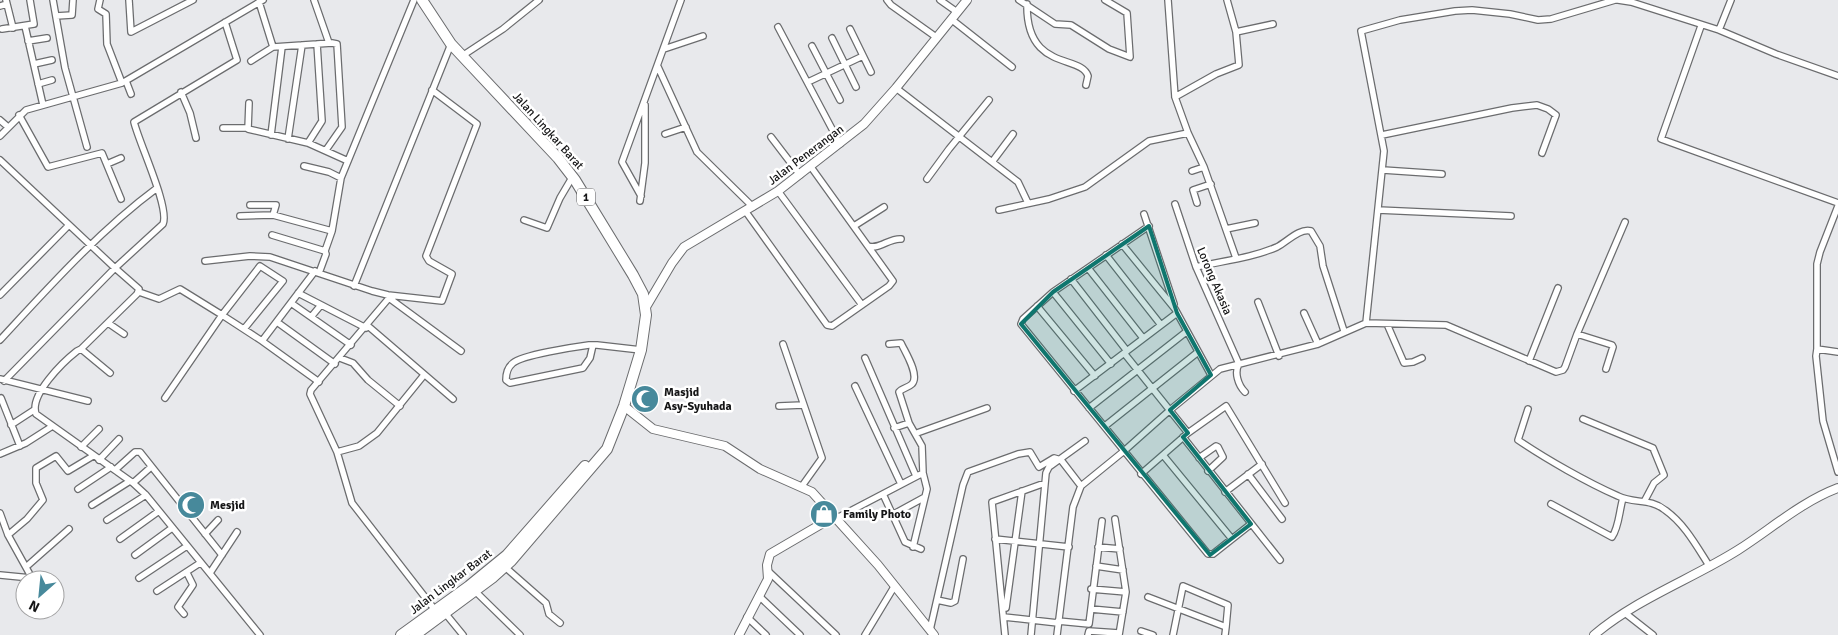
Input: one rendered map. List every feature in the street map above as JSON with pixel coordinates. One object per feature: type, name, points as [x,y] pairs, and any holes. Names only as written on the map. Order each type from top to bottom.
[{"type":"highway","name":"Jalan Lingkar Barat","points":[[422,0],[451,44],[573,176],[633,275],[646,307],[641,350],[624,406],[610,443],[598,461],[505,567],[475,591],[440,612]]},
{"type":"highway","name":"Jalan Lingkar Barat","points":[[410,634],[440,612],[506,556],[613,433]]},
{"type":"street","points":[[2,29],[25,26],[35,22],[30,0]]},
{"type":"street","points":[[53,0],[73,98],[88,147]]},
{"type":"street","points":[[56,16],[72,15],[72,0]]},
{"type":"street","points":[[100,0],[98,9],[106,14],[107,44],[131,94]]},
{"type":"street","points":[[129,0],[131,32],[193,0]]},
{"type":"street","points":[[314,0],[329,43]]},
{"type":"street","points":[[262,341],[317,272],[326,254],[325,251],[332,231],[340,178],[414,0]]},
{"type":"street","points":[[462,56],[539,0]]},
{"type":"street","points":[[645,103],[645,163],[641,198],[622,163],[658,68],[681,0]]},
{"type":"street","points":[[887,0],[891,5],[936,37]]},
{"type":"street","points":[[940,0],[957,12]]},
{"type":"street","name":"Jalan Penerangan","points":[[646,307],[672,263],[684,247],[746,212],[778,191],[840,144],[870,117],[896,88],[967,0]]},
{"type":"street","points":[[1019,0],[1056,25],[1071,25],[1110,49],[1130,57],[1127,13],[1105,0]]},
{"type":"street","points":[[1168,0],[1176,97],[1188,133],[1211,184],[1236,258]]},
{"type":"street","points":[[1176,97],[1216,74],[1239,65],[1236,32],[1227,0]]},
{"type":"street","points":[[1366,323],[1383,170],[1382,136],[1361,34],[1362,30],[1400,20],[1463,10],[1510,14],[1538,20],[1550,19],[1616,0],[1631,2],[1700,26],[1719,30],[1776,54],[1838,76]]},
{"type":"street","points":[[1719,30],[1731,0]]},
{"type":"street","points":[[0,136],[19,115],[28,109],[73,98],[124,82],[261,1],[273,47]]},
{"type":"street","points":[[0,6],[7,2],[13,28]]},
{"type":"street","points":[[1027,4],[1027,20],[1035,41],[1055,59],[1084,69],[1088,76],[1086,85]]},
{"type":"street","points":[[951,19],[1012,67]]},
{"type":"street","points":[[2,380],[164,222],[162,203],[134,122],[237,60],[225,22]]},
{"type":"street","points":[[1236,32],[1273,24]]},
{"type":"street","points":[[25,26],[43,105]]},
{"type":"street","points":[[1700,26],[1661,139],[1838,205],[1817,264],[1818,384],[1823,421],[1838,472]]},
{"type":"street","points":[[778,27],[840,144]]},
{"type":"street","points":[[850,29],[871,72]]},
{"type":"street","points":[[664,49],[703,36]]},
{"type":"street","points":[[28,41],[47,38]]},
{"type":"street","points":[[832,38],[856,88]]},
{"type":"street","points":[[308,143],[322,121],[317,44]]},
{"type":"street","points":[[251,61],[273,47],[337,44],[342,126],[326,150]]},
{"type":"street","points":[[354,286],[451,44]]},
{"type":"street","points":[[288,139],[302,45]]},
{"type":"street","points":[[271,135],[282,46]]},
{"type":"street","points":[[812,46],[840,100]]},
{"type":"street","points":[[808,82],[863,56]]},
{"type":"street","points":[[34,64],[52,60]]},
{"type":"street","points":[[658,68],[702,158],[753,207]]},
{"type":"street","points":[[38,84],[52,80]]},
{"type":"street","points":[[896,88],[1021,185],[1028,202]]},
{"type":"street","points":[[205,261],[261,256],[278,259],[389,297],[441,302],[452,276],[450,272],[429,261],[426,256],[477,124],[432,90]]},
{"type":"street","points":[[181,92],[190,113],[196,138]]},
{"type":"street","points":[[927,179],[990,100]]},
{"type":"street","points":[[247,128],[249,103]]},
{"type":"street","points":[[1382,136],[1512,108],[1537,105],[1556,114],[1542,152]]},
{"type":"street","points":[[19,115],[48,167],[99,152],[102,153],[121,199]]},
{"type":"street","points":[[0,120],[8,127]]},
{"type":"street","points":[[665,134],[686,127]]},
{"type":"street","points":[[223,128],[247,128],[308,143],[348,161]]},
{"type":"street","points":[[999,210],[1028,202],[1049,199],[1085,187],[1149,141],[1188,133]]},
{"type":"street","points":[[992,162],[1013,134]]},
{"type":"street","points":[[771,137],[800,175]]},
{"type":"street","points":[[107,164],[122,158]]},
{"type":"street","points":[[0,160],[138,288],[138,292]]},
{"type":"street","points":[[304,166],[324,171],[340,178]]},
{"type":"street","points":[[746,212],[828,327],[832,326],[889,286],[893,281],[811,167]]},
{"type":"street","points":[[1192,171],[1204,167]]},
{"type":"street","points":[[1383,170],[1442,174]]},
{"type":"street","points":[[524,220],[545,228],[548,227],[560,198],[573,176]]},
{"type":"street","points":[[1197,203],[1193,190],[1211,184]]},
{"type":"street","points":[[0,340],[92,246],[135,205],[157,188]]},
{"type":"street","points":[[778,191],[862,305]]},
{"type":"street","name":"Lorong Akasia","points":[[1175,204],[1196,267],[1239,364],[1236,373],[1245,392]]},
{"type":"street","points":[[250,205],[276,205],[273,215]]},
{"type":"street","points":[[854,226],[884,207]]},
{"type":"street","points":[[1378,210],[1511,216]]},
{"type":"street","points":[[1144,214],[1176,311],[1211,375]]},
{"type":"street","points":[[240,216],[273,215],[332,231]]},
{"type":"street","points":[[1226,229],[1255,222]]},
{"type":"street","points":[[1057,635],[1074,504],[1081,486],[1211,375],[1220,369],[1279,356],[1318,344],[1366,323],[1446,325],[1551,371],[1562,370],[1625,222]]},
{"type":"street","points":[[0,295],[69,225]]},
{"type":"street","points":[[1149,226],[1053,292],[1023,319],[1021,326],[1208,554],[1213,554],[1251,524]]},
{"type":"street","points":[[1196,267],[1276,247],[1304,231],[1312,231],[1320,246],[1323,266],[1344,331]]},
{"type":"street","points":[[272,235],[325,251]]},
{"type":"street","points":[[868,246],[875,247],[901,239]]},
{"type":"street","points":[[1122,244],[1176,311]]},
{"type":"street","points":[[1106,255],[1161,325]]},
{"type":"street","points":[[165,398],[222,315],[260,266],[284,281],[244,330]]},
{"type":"street","points":[[1088,268],[1143,338]]},
{"type":"street","points":[[1071,279],[1138,370],[1188,433]]},
{"type":"street","points":[[1529,361],[1558,288]]},
{"type":"street","points":[[138,292],[158,299],[180,289],[262,341],[319,382]]},
{"type":"street","points":[[11,425],[34,410],[40,389],[138,292]]},
{"type":"street","points":[[1053,292],[1111,364]]},
{"type":"street","points":[[298,294],[367,327],[453,399]]},
{"type":"street","points":[[389,297],[367,327],[311,390],[310,396],[338,452],[352,503],[440,612],[463,635]]},
{"type":"street","points":[[389,297],[461,352]]},
{"type":"street","points":[[1258,302],[1279,356]]},
{"type":"street","points":[[291,303],[351,345]]},
{"type":"street","points":[[311,317],[321,305]]},
{"type":"street","points":[[1036,306],[1095,376]]},
{"type":"street","points":[[1074,391],[1161,325],[1176,311]]},
{"type":"street","points":[[1304,313],[1318,344]]},
{"type":"street","points":[[277,322],[335,364]]},
{"type":"street","points":[[108,323],[124,334]]},
{"type":"street","points":[[1387,324],[1404,363],[1422,358]]},
{"type":"street","points":[[1089,408],[1186,332]]},
{"type":"street","points":[[1577,334],[1612,345],[1613,348],[1606,369]]},
{"type":"street","points":[[889,344],[901,343],[913,370],[914,378],[912,384],[899,392],[909,423],[922,446],[923,473],[927,487],[913,547]]},
{"type":"street","points":[[783,344],[822,458],[802,486]]},
{"type":"street","points":[[593,345],[590,358],[583,368],[510,383],[506,380],[509,368],[518,360],[593,345],[641,350]]},
{"type":"street","points":[[81,349],[110,373]]},
{"type":"street","points":[[1817,349],[1838,352]]},
{"type":"street","points":[[1104,426],[1198,352]]},
{"type":"street","points":[[340,358],[353,363],[368,380],[400,406]]},
{"type":"street","points":[[865,358],[916,476]]},
{"type":"street","points":[[338,452],[368,441],[400,406],[424,375]]},
{"type":"street","points":[[2,380],[88,401]]},
{"type":"street","points":[[855,386],[901,484]]},
{"type":"street","points":[[1,398],[20,446]]},
{"type":"street","points":[[779,406],[803,405]]},
{"type":"street","points":[[624,406],[653,429],[725,446],[760,469],[812,492],[836,517],[932,633]]},
{"type":"street","points":[[1141,474],[1183,437],[1226,406],[1285,503]]},
{"type":"street","points":[[916,433],[987,408]]},
{"type":"street","points":[[1528,409],[1518,440],[1623,498],[1655,503],[1673,516],[1692,539],[1710,567]]},
{"type":"street","points":[[34,410],[38,417],[113,469],[146,495],[260,635]]},
{"type":"street","points":[[1583,418],[1653,448],[1664,475],[1654,484],[1645,500]]},
{"type":"street","points":[[894,428],[909,423]]},
{"type":"street","points":[[0,454],[20,446],[51,426]]},
{"type":"street","points":[[80,447],[98,429]]},
{"type":"street","points":[[1183,437],[1280,560]]},
{"type":"street","points":[[99,460],[119,439]]},
{"type":"street","points":[[1031,635],[1048,468],[1085,441]]},
{"type":"street","points":[[1199,458],[1216,446],[1218,447],[1223,456],[1208,471]]},
{"type":"street","points":[[78,489],[113,469],[138,451],[222,555]]},
{"type":"street","points":[[932,633],[937,600],[967,474],[1021,454],[1031,453],[1040,467],[1054,458],[1061,460],[1081,486]]},
{"type":"street","points":[[1163,455],[1232,539]]},
{"type":"street","points":[[8,535],[27,520],[43,501],[36,483],[36,468],[57,456],[68,471],[93,456]]},
{"type":"street","points":[[1225,492],[1262,464]]},
{"type":"street","points":[[92,505],[131,482],[151,467]]},
{"type":"street","points":[[739,635],[768,579],[769,556],[773,552],[836,517],[923,473]]},
{"type":"street","points":[[1248,474],[1282,519]]},
{"type":"street","points":[[1005,635],[992,502],[1045,483]]},
{"type":"street","points":[[1594,635],[1625,613],[1738,550],[1818,495],[1838,488]]},
{"type":"street","points":[[1004,616],[1022,491]]},
{"type":"street","points":[[883,494],[905,542],[921,549]]},
{"type":"street","points":[[107,520],[146,495]]},
{"type":"street","points":[[892,515],[925,497]]},
{"type":"street","points":[[1552,504],[1612,537],[1618,526],[1617,516],[1623,498]]},
{"type":"street","points":[[120,539],[159,511]]},
{"type":"street","points":[[0,513],[8,535],[28,570]]},
{"type":"street","points":[[1088,635],[1089,631],[1119,634],[1126,592],[1115,519]]},
{"type":"street","points":[[205,534],[218,520]]},
{"type":"street","points":[[1004,616],[1088,624],[1102,521]]},
{"type":"street","points":[[135,555],[172,528]]},
{"type":"street","points":[[26,567],[69,529]]},
{"type":"street","points":[[210,573],[237,532]]},
{"type":"street","points":[[995,539],[1069,547]]},
{"type":"street","points":[[140,578],[187,546]]},
{"type":"street","points":[[1098,547],[1120,549]]},
{"type":"street","points":[[937,600],[951,603],[955,601],[963,559]]},
{"type":"street","points":[[157,592],[200,563]]},
{"type":"street","points":[[1096,566],[1123,570]]},
{"type":"street","points":[[505,567],[546,603],[549,614],[560,623]]},
{"type":"street","points":[[768,571],[836,635]]},
{"type":"street","points":[[184,614],[178,607],[193,585],[186,573]]},
{"type":"street","points":[[0,575],[15,577]]},
{"type":"street","points":[[1172,635],[1179,607],[1181,588],[1185,586],[1228,605],[1225,635]]},
{"type":"street","points":[[865,635],[894,587]]},
{"type":"street","points":[[1092,589],[1126,592]]},
{"type":"street","points":[[475,591],[520,635]]},
{"type":"street","points":[[759,596],[800,635]]},
{"type":"street","points":[[1148,597],[1179,607],[1226,627]]},
{"type":"street","points":[[1091,609],[1123,612]]},
{"type":"street","points":[[1625,613],[1653,635]]},
{"type":"street","points":[[748,617],[766,635]]},
{"type":"street","points":[[824,635],[830,630]]},
{"type":"street","points":[[1141,631],[1153,635]]},
{"type":"highlighted area","points":[[1149,226],[1177,313],[1211,375],[1170,410],[1188,433],[1183,437],[1251,524],[1210,555],[1021,324],[1053,292]]},
{"type":"place","name":"Masjid Asy-Syuhada","points":[[645,399]]},
{"type":"place","name":"Mesjid","points":[[191,505]]},
{"type":"place","name":"Family Photo","points":[[824,514]]}]
